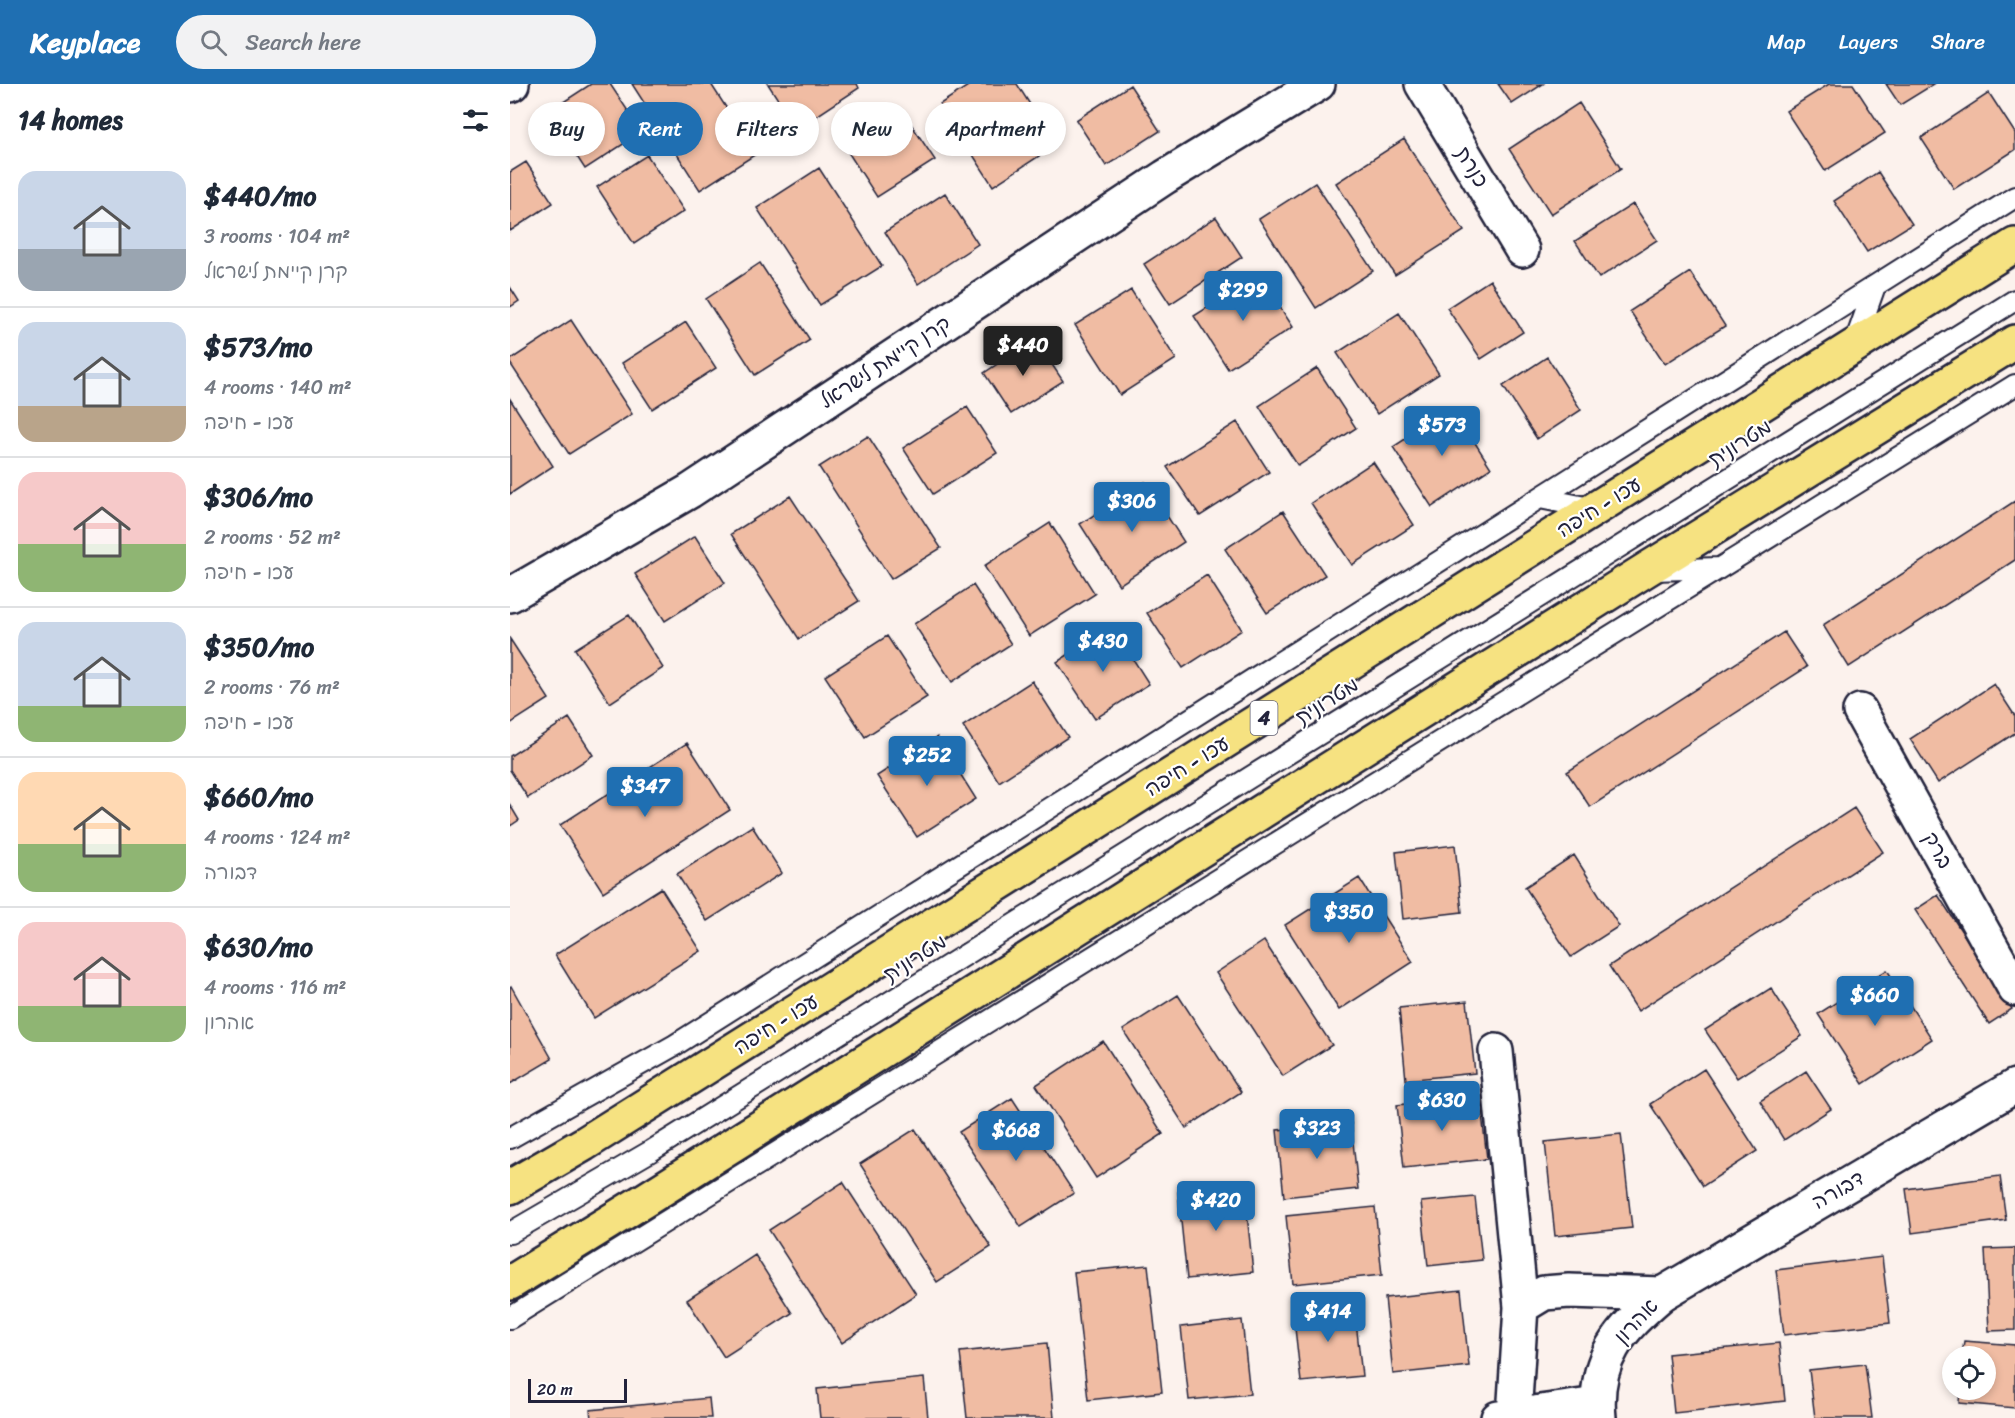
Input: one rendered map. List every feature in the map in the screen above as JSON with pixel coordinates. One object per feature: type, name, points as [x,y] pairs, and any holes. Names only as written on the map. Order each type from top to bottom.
[{"type":"highway","name":"עכו - חיפה","points":[[510,1187],[584,1144],[2015,244]]},
{"type":"highway","points":[[510,1283],[1644,571],[2015,342]]},
{"type":"street","name":"קרן קיימת לישראל","points":[[510,595],[690,491],[1165,177],[1318,84]]},
{"type":"street","name":"כנרת","points":[[1422,84],[1522,250]]},
{"type":"street","name":"ברק","points":[[1860,711],[2015,989]]},
{"type":"street","points":[[1496,1051],[1521,1307],[1506,1417],[1598,1411]]},
{"type":"street","name":"דבורה","points":[[1662,1294],[2015,1086]]},
{"type":"street","points":[[1521,1307],[1544,1293],[1569,1291],[1662,1294]]},
{"type":"street","name":"אהרון","points":[[1598,1411],[1603,1367],[1614,1342],[1632,1319],[1662,1294]]},
{"type":"lane","points":[[510,1137],[675,1045],[2015,197]]},
{"type":"lane","points":[[1854,345],[1875,286]]},
{"type":"lane","name":"מטרונית","points":[[510,1233],[671,1138],[2015,300]]},
{"type":"lane","points":[[510,1318],[2015,385]]},
{"type":"lane","points":[[1540,498],[1595,509]]},
{"type":"lane","points":[[1644,571],[1721,568]]},
{"type":"building","points":[[591,84],[610,84],[622,102],[617,102],[617,148],[585,169],[577,156],[605,156],[605,102],[563,102]]},
{"type":"building","points":[[632,84],[711,84],[723,102],[715,102],[715,156],[753,156],[700,190],[678,156],[703,156],[703,102],[644,102]]},
{"type":"building","points":[[768,84],[857,84],[859,88],[838,102],[831,102],[831,107],[819,114],[819,102],[780,102]]},
{"type":"building","points":[[971,84],[1017,84],[1029,102],[943,102]]},
{"type":"building","points":[[1498,84],[1543,84],[1512,104]]},
{"type":"building","points":[[1829,84],[1853,84],[1885,133],[1825,171],[1786,111]]},
{"type":"building","points":[[1886,84],[1934,84],[1900,105]]},
{"type":"building","points":[[1130,85],[1160,131],[1106,166],[1076,120]]},
{"type":"building","points":[[1989,93],[2015,133],[2015,150],[1954,189],[1921,138]]},
{"type":"building","points":[[1579,103],[1621,169],[1551,214],[1509,149]]},
{"type":"building","points":[[913,127],[925,145],[925,156],[932,156],[935,160],[877,197],[851,156],[913,156]]},
{"type":"building","points":[[1404,139],[1464,231],[1395,275],[1336,183]]},
{"type":"building","points":[[648,156],[684,211],[634,244],[597,187]]},
{"type":"building","points":[[974,156],[1039,156],[993,186]]},
{"type":"building","points":[[526,162],[553,203],[510,231],[510,172]]},
{"type":"building","points":[[819,168],[882,266],[820,305],[757,208]]},
{"type":"building","points":[[1878,172],[1912,224],[1867,252],[1834,201]]},
{"type":"building","points":[[1315,183],[1373,271],[1316,308],[1259,219]]},
{"type":"building","points":[[945,193],[978,244],[918,284],[885,232]]},
{"type":"building","points":[[1633,204],[1657,240],[1599,278],[1575,241]]},
{"type":"building","points":[[1216,217],[1242,257],[1170,304],[1144,264]]},
{"type":"building","points":[[760,263],[810,340],[755,375],[706,299]]},
{"type":"building","points":[[1690,272],[1725,326],[1665,364],[1630,311]]},
{"type":"building","points":[[1259,275],[1293,327],[1228,369],[1194,316]]},
{"type":"building","points":[[1490,280],[1523,332],[1481,359],[1447,308]]},
{"type":"building","points":[[510,287],[519,301],[510,307]]},
{"type":"building","points":[[1131,290],[1176,359],[1120,395],[1075,325]]},
{"type":"building","points":[[1399,313],[1439,374],[1377,414],[1337,353]]},
{"type":"building","points":[[571,320],[632,414],[569,454],[510,360]]},
{"type":"building","points":[[686,322],[716,368],[652,409],[622,363]]},
{"type":"building","points":[[1035,339],[1063,381],[1011,414],[984,373]]},
{"type":"building","points":[[1547,357],[1581,410],[1537,439],[1503,386]]},
{"type":"building","points":[[1317,368],[1356,428],[1298,466],[1259,406]]},
{"type":"building","points":[[510,399],[553,466],[510,494]]},
{"type":"building","points":[[967,407],[997,453],[933,494],[903,448]]},
{"type":"building","points":[[1453,408],[1491,468],[1432,507],[1393,447]]},
{"type":"building","points":[[1237,422],[1269,472],[1200,516],[1167,467]]},
{"type":"building","points":[[868,436],[941,548],[891,579],[819,467]]},
{"type":"building","points":[[1373,462],[1414,525],[1352,565],[1311,503]]},
{"type":"building","points":[[1145,482],[1184,542],[1119,585],[1080,524]]},
{"type":"building","points":[[790,496],[859,601],[799,639],[731,534]]},
{"type":"building","points":[[2015,501],[2015,560],[1849,667],[1823,625]]},
{"type":"building","points":[[1283,511],[1325,575],[1267,613],[1225,549]]},
{"type":"building","points":[[1050,523],[1095,594],[1029,636],[984,566]]},
{"type":"building","points":[[695,536],[725,583],[665,621],[635,574]]},
{"type":"building","points":[[1207,575],[1242,630],[1183,668],[1147,613]]},
{"type":"building","points":[[973,585],[1011,644],[952,682],[914,624]]},
{"type":"building","points":[[629,615],[663,668],[610,703],[575,649]]},
{"type":"building","points":[[1112,626],[1149,684],[1095,719],[1057,662]]},
{"type":"building","points":[[1784,632],[1807,667],[1590,807],[1567,772]]},
{"type":"building","points":[[887,636],[927,697],[865,737],[825,676]]},
{"type":"building","points":[[510,639],[549,699],[510,724]]},
{"type":"building","points":[[1032,681],[1068,737],[999,782],[963,726]]},
{"type":"building","points":[[1994,684],[2015,716],[2015,733],[1938,783],[1910,739]]},
{"type":"building","points":[[569,718],[593,755],[528,798],[510,770],[510,756]]},
{"type":"building","points":[[937,737],[976,799],[917,837],[877,776]]},
{"type":"building","points":[[687,743],[730,810],[603,892],[560,825]]},
{"type":"building","points":[[510,805],[519,820],[510,826]]},
{"type":"building","points":[[1854,808],[1883,852],[1638,1011],[1609,966]]},
{"type":"building","points":[[752,826],[782,873],[707,921],[677,874]]},
{"type":"building","points":[[1455,845],[1462,912],[1403,919],[1396,852]]},
{"type":"building","points":[[1574,855],[1619,926],[1571,957],[1525,887]]},
{"type":"building","points":[[1359,878],[1413,962],[1339,1010],[1285,925]]},
{"type":"building","points":[[661,888],[701,951],[594,1018],[555,955]]},
{"type":"building","points":[[1938,895],[2012,1009],[1989,1024],[1915,910]]},
{"type":"building","points":[[1264,941],[1332,1045],[1283,1076],[1216,973]]},
{"type":"building","points":[[1887,970],[1932,1039],[1863,1084],[1818,1014]]},
{"type":"building","points":[[510,987],[552,1059],[510,1084]]},
{"type":"building","points":[[1771,988],[1802,1036],[1737,1078],[1705,1030]]},
{"type":"building","points":[[1178,995],[1241,1092],[1186,1128],[1123,1030]]},
{"type":"building","points":[[1467,1001],[1475,1073],[1406,1080],[1399,1008]]},
{"type":"building","points":[[1103,1041],[1163,1134],[1096,1178],[1036,1085]]},
{"type":"building","points":[[1704,1069],[1757,1151],[1703,1186],[1650,1104]]},
{"type":"building","points":[[1806,1071],[1831,1109],[1784,1140],[1760,1101]]},
{"type":"building","points":[[1480,1096],[1487,1159],[1404,1168],[1397,1105]]},
{"type":"building","points":[[1012,1098],[1074,1193],[1021,1227],[959,1132]]},
{"type":"building","points":[[1351,1123],[1358,1189],[1284,1197],[1277,1130]]},
{"type":"building","points":[[915,1129],[991,1247],[937,1282],[860,1164]]},
{"type":"building","points":[[1621,1134],[1632,1228],[1555,1236],[1545,1142]]},
{"type":"building","points":[[2000,1176],[2006,1220],[1912,1233],[1906,1189]]},
{"type":"building","points":[[843,1182],[916,1294],[842,1343],[769,1230]]},
{"type":"building","points":[[1244,1185],[1253,1272],[1187,1279],[1178,1192]]},
{"type":"building","points":[[1475,1197],[1482,1260],[1428,1266],[1421,1202]]},
{"type":"building","points":[[1375,1207],[1382,1275],[1293,1284],[1286,1216]]},
{"type":"building","points":[[2015,1248],[2015,1330],[1989,1331],[1985,1249]]},
{"type":"building","points":[[755,1255],[792,1313],[724,1357],[687,1300]]},
{"type":"building","points":[[1882,1257],[1890,1323],[1784,1335],[1776,1270]]},
{"type":"building","points":[[1148,1265],[1162,1392],[1088,1400],[1074,1272]]},
{"type":"building","points":[[1461,1290],[1469,1366],[1393,1374],[1385,1298]]},
{"type":"building","points":[[1354,1304],[1362,1376],[1301,1382],[1293,1310]]},
{"type":"building","points":[[1242,1320],[1250,1394],[1189,1400],[1181,1327]]},
{"type":"building","points":[[1964,1341],[2015,1345],[2015,1408],[1959,1403],[1959,1400],[1996,1400],[1996,1346],[1963,1346]]},
{"type":"building","points":[[1047,1343],[1054,1418],[967,1418],[960,1352]]},
{"type":"building","points":[[1779,1343],[1785,1401],[1674,1413],[1668,1354]]},
{"type":"building","points":[[1865,1364],[1872,1418],[1815,1418],[1809,1370]]},
{"type":"building","points":[[924,1378],[928,1418],[820,1418],[817,1389]]},
{"type":"building","points":[[709,1398],[711,1418],[591,1418],[590,1410]]}]
